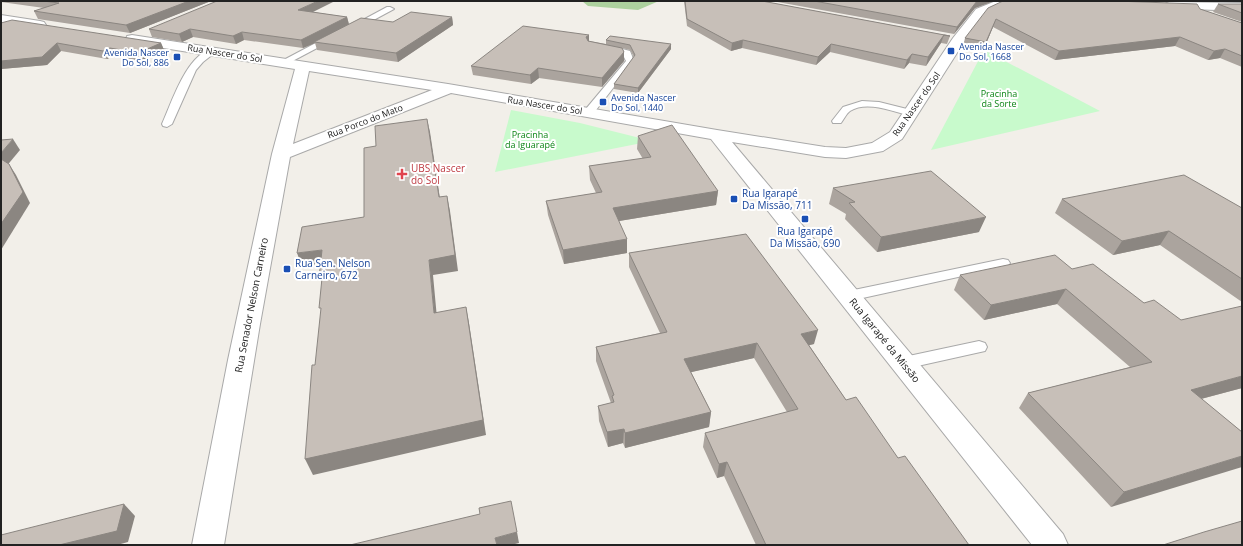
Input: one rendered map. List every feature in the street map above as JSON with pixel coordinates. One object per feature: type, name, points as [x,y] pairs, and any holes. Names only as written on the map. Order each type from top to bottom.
[{"type":"street","name":"Rua Nascer do Sol","points":[[117,37],[448,88],[717,135],[825,152],[846,152],[866,150],[877,147],[896,135],[958,41],[980,12],[989,7],[1002,3],[1020,1]]},
{"type":"street","points":[[1160,6],[1242,7]]},
{"type":"street","points":[[1184,7],[1213,18]]},
{"type":"street","points":[[1,18],[55,27]]},
{"type":"street","points":[[132,39],[154,30]]},
{"type":"street","points":[[943,38],[958,41]]},
{"type":"street","name":"Rua Senador Nelson Carneiro","points":[[208,545],[234,392],[292,104],[292,64]]},
{"type":"street","name":"Rua Porco do Mato","points":[[281,154],[448,88]]},
{"type":"street","name":"Rua Igarapé da Missão","points":[[717,135],[1052,545]]},
{"type":"lane","points":[[292,64],[390,9]]},
{"type":"lane","points":[[589,112],[630,61],[626,54],[617,50],[599,47]]},
{"type":"lane","points":[[167,124],[192,69],[200,60],[213,51]]},
{"type":"lane","points":[[837,121],[846,110],[861,104],[884,106],[911,113]]},
{"type":"lane","points":[[849,296],[1003,263]]},
{"type":"lane","points":[[904,364],[979,347]]},
{"type":"green space","points":[[582,1],[659,1],[638,10],[588,6]]},
{"type":"green space","name":"Pracinha da Sorte","points":[[984,50],[1100,111],[931,150]]},
{"type":"green space","name":"Pracinha da Iguarapé","points":[[511,110],[580,123],[652,141],[495,172]]},
{"type":"building","points":[[43,1],[189,1],[126,25],[34,11],[59,3]]},
{"type":"building","points":[[217,1],[318,1],[298,10],[347,17],[301,40],[242,32],[233,36],[190,29],[179,34],[149,29]]},
{"type":"building","points":[[685,1],[762,1],[950,36],[944,35],[928,57],[912,54],[907,60],[831,44],[818,57],[743,40],[732,43],[687,19]]},
{"type":"building","points":[[814,1],[977,1],[957,27]]},
{"type":"building","points":[[1003,1],[1115,1],[1197,4],[1200,9],[1242,23],[1242,56],[1225,49],[1214,51],[1180,37],[1059,51],[996,19],[986,42],[965,38],[988,8]]},
{"type":"building","points":[[1218,4],[1242,4],[1242,13]]},
{"type":"building","points":[[411,12],[452,17],[396,53],[314,42],[361,18],[393,22]]},
{"type":"building","points":[[12,20],[161,43],[138,53],[110,48],[103,51],[57,43],[42,57],[1,61],[1,23]]},
{"type":"building","points":[[523,26],[589,35],[586,37],[588,41],[622,48],[624,52],[602,78],[538,68],[530,75],[471,66]]},
{"type":"building","points":[[610,36],[671,44],[638,88],[614,84],[635,55],[630,45],[606,40]]},
{"type":"building","points":[[427,119],[439,197],[447,196],[455,255],[429,260],[434,313],[466,307],[483,420],[305,459],[312,365],[315,365],[321,308],[319,308],[322,278],[319,278],[322,250],[297,253],[302,227],[364,217],[364,148],[376,146],[375,126]]},
{"type":"building","points":[[672,125],[718,191],[613,208],[627,239],[563,250],[546,201],[602,192],[589,166],[651,157],[638,136]]},
{"type":"building","points":[[13,139],[1,153],[1,140]]},
{"type":"building","points":[[1,159],[9,164],[23,192],[1,224]]},
{"type":"building","points":[[931,171],[986,217],[881,237],[849,203],[855,202],[833,188]]},
{"type":"building","points":[[1184,175],[1242,208],[1242,279],[1169,231],[1122,241],[1062,199]]},
{"type":"building","points":[[746,234],[818,330],[801,334],[846,400],[856,397],[898,458],[905,456],[969,545],[766,545],[727,462],[719,464],[705,433],[798,409],[757,343],[684,359],[711,412],[625,433],[624,429],[607,432],[598,406],[614,402],[612,396],[614,395],[596,347],[667,332],[629,253]]},
{"type":"building","points":[[1055,255],[1072,269],[1093,264],[1144,303],[1154,300],[1181,320],[1242,306],[1242,376],[1191,390],[1242,432],[1242,456],[1124,492],[1028,393],[1152,362],[1066,289],[991,305],[960,275]]},
{"type":"building","points":[[511,501],[517,532],[495,538],[497,545],[350,545],[480,514],[479,508]]},
{"type":"building","points":[[124,504],[117,531],[59,545],[1,545],[1,535]]},
{"type":"building","points":[[1242,521],[1242,545],[1163,545],[1204,532]]},
{"type":"place","name":"Avenida Nascer Do Sol, 1668","points":[[951,51]]},
{"type":"place","name":"Avenida Nascer Do Sol, 886","points":[[177,57]]},
{"type":"place","name":"Avenida Nascer Do Sol, 1440","points":[[603,102]]},
{"type":"place","name":"UBS Nascer do Sol","points":[[402,174]]},
{"type":"place","name":"Rua Igarapé Da Missão, 711","points":[[734,199]]},
{"type":"place","name":"Rua Igarapé Da Missão, 690","points":[[805,219]]},
{"type":"place","name":"Rua Sen. Nelson Carneiro, 672","points":[[287,269]]}]
